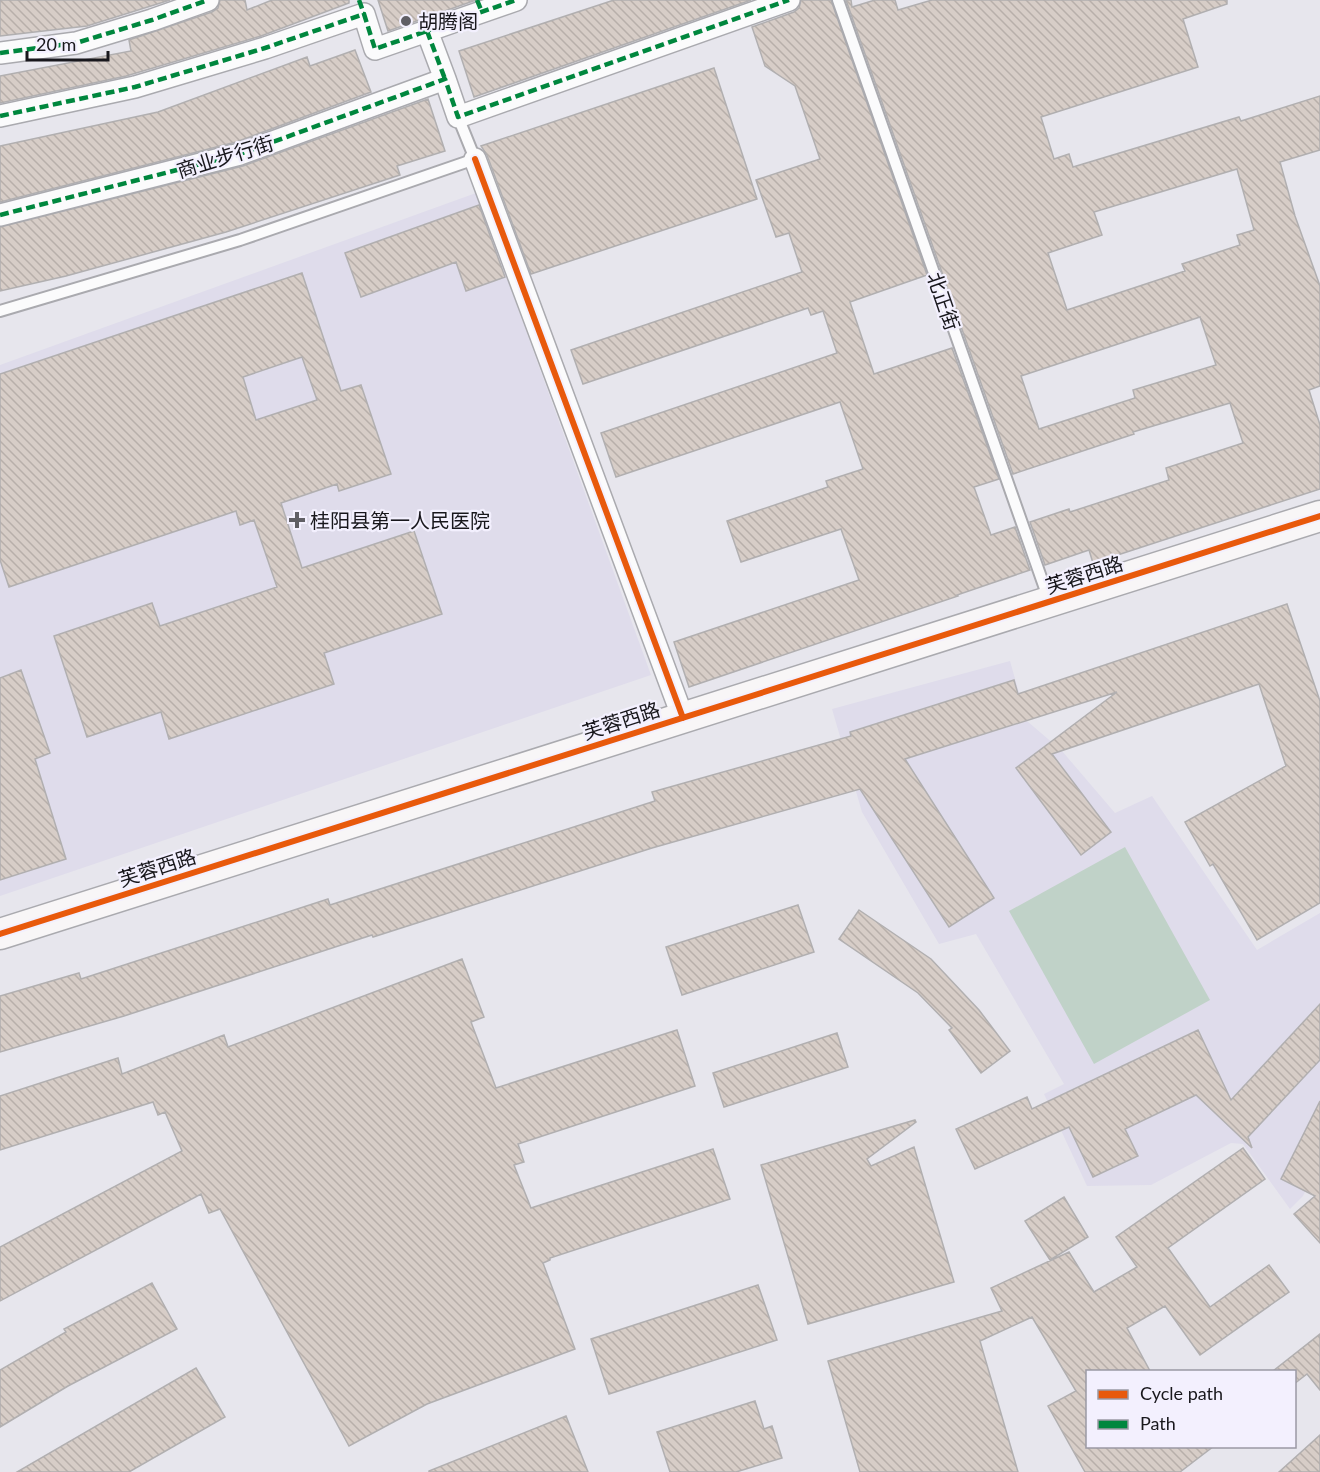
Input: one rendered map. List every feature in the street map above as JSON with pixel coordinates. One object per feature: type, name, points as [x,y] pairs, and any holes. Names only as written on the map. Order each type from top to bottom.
[{"type":"street","points":[[0,53],[76,43],[208,0]]},
{"type":"street","points":[[0,116],[135,87],[265,48],[362,7],[375,49],[427,32],[479,6],[516,0]]},
{"type":"street","points":[[427,32],[458,117],[789,0]]},
{"type":"street","name":"商业步行街","points":[[0,215],[240,154],[445,79]]},
{"type":"street","points":[[476,159],[683,718]]},
{"type":"street","name":"芙蓉西路","points":[[0,934],[1320,516]]},
{"type":"lane","name":"北正街","points":[[838,0],[1050,602]]},
{"type":"lane","points":[[0,311],[240,240],[476,159],[458,117]]},
{"type":"shaded area","name":"桂阳县第一人民医院","points":[[476,193],[651,675],[0,896],[0,365]]},
{"type":"shaded area","points":[[1010,661],[1027,721],[1062,751],[1115,813],[1152,796],[1257,950],[1320,913],[1320,1159],[1303,1196],[1290,1209],[1243,1144],[1231,1143],[1151,1185],[1087,1186],[1044,1094],[1064,1084],[976,934],[939,944],[862,812],[832,709]]},
{"type":"green space","points":[[1125,847],[1210,1000],[1094,1064],[1009,911]]},
{"type":"building","points":[[0,0],[170,0],[87,26],[0,36]]},
{"type":"building","points":[[220,0],[245,0],[247,10],[272,0],[349,0],[349,3],[261,36],[126,76],[0,103],[0,76],[131,51],[129,40],[212,12],[218,8]]},
{"type":"building","name":"胡腾阁","points":[[378,0],[476,0],[388,31]]},
{"type":"building","points":[[614,0],[751,0],[474,97],[459,51]]},
{"type":"building","points":[[801,0],[831,0],[927,275],[850,302],[874,374],[952,348],[999,479],[974,487],[991,535],[1015,527],[1030,570],[689,687],[674,642],[859,580],[841,529],[741,562],[727,521],[828,487],[826,481],[863,469],[840,402],[616,477],[601,433],[837,353],[823,311],[811,315],[808,308],[583,384],[571,350],[802,272],[789,233],[776,237],[756,180],[820,159],[795,86],[765,66],[752,27],[794,12],[799,8]]},
{"type":"building","points":[[846,0],[851,0],[852,7],[875,0],[895,0],[898,10],[932,0],[1227,0],[1227,4],[1183,19],[1198,67],[1041,117],[1054,159],[1069,154],[1073,167],[1239,117],[1241,121],[1320,96],[1320,150],[1280,162],[1295,216],[1320,286],[1320,386],[1309,390],[1320,425],[1320,489],[1093,563],[1089,550],[1045,565],[1030,522],[1069,509],[1070,512],[1169,480],[1166,468],[1243,443],[1230,403],[1133,432],[1134,434],[1013,474]],"holes":[[[1237,169],[1254,230],[1237,235],[1240,245],[1182,264],[1185,271],[1067,310],[1048,253],[1102,235],[1094,212]],[[1200,317],[1216,365],[1133,390],[1135,398],[1039,429],[1021,376]]]},
{"type":"building","points":[[355,50],[371,92],[236,142],[0,202],[0,146],[158,112],[307,57],[310,66]]},
{"type":"building","points":[[714,68],[757,199],[531,274],[487,155],[481,146]]},
{"type":"building","points":[[428,99],[445,151],[397,166],[400,175],[226,232],[66,276],[0,291],[0,227],[243,166]]},
{"type":"building","points":[[479,205],[505,277],[466,291],[456,262],[361,297],[345,253]]},
{"type":"building","points":[[302,273],[341,391],[361,385],[391,474],[339,491],[337,484],[281,503],[302,568],[414,531],[442,614],[324,653],[334,684],[169,739],[161,712],[87,737],[54,636],[152,603],[160,626],[277,587],[254,520],[240,525],[236,511],[9,587],[0,560],[0,374]],"holes":[[[302,357],[317,400],[256,420],[243,377]]]},
{"type":"building","points":[[1287,604],[1320,701],[1320,903],[1257,940],[1213,864],[1210,866],[1185,822],[1286,766],[1259,684],[1052,754],[1111,832],[1081,855],[1016,768],[1117,692],[905,759],[994,898],[949,927],[860,789],[652,848],[373,937],[372,935],[124,1016],[0,1052],[0,996],[79,973],[81,979],[328,899],[330,905],[655,801],[652,792],[851,736],[850,732],[1014,680],[1018,694]]},
{"type":"building","points":[[21,670],[50,753],[35,759],[66,859],[0,880],[0,678]]},
{"type":"building","points":[[798,905],[814,952],[682,995],[666,947]]},
{"type":"building","points":[[859,910],[931,959],[979,1010],[1010,1051],[981,1073],[949,1030],[952,1028],[918,993],[839,939]]},
{"type":"building","points":[[462,959],[484,1017],[471,1022],[496,1088],[677,1030],[695,1086],[518,1144],[524,1162],[514,1165],[531,1208],[713,1149],[730,1199],[550,1258],[543,1263],[575,1349],[427,1404],[349,1446],[220,1209],[209,1213],[201,1194],[0,1301],[0,1247],[182,1151],[165,1112],[158,1115],[153,1102],[0,1150],[0,1096],[118,1058],[122,1074],[224,1035],[228,1047]]},
{"type":"building","points":[[1320,1004],[1320,1060],[1248,1137],[1252,1148],[1196,1095],[1125,1129],[1138,1156],[1093,1177],[1069,1127],[975,1169],[956,1129],[1027,1097],[1032,1109],[1198,1030],[1231,1100]]},
{"type":"building","points":[[837,1033],[848,1067],[724,1107],[713,1073]]},
{"type":"building","points":[[1320,1101],[1320,1243],[1294,1214],[1315,1196],[1281,1179]]},
{"type":"building","points":[[915,1120],[916,1122],[867,1159],[871,1166],[914,1147],[954,1282],[808,1324],[761,1165]]},
{"type":"building","points":[[1243,1148],[1265,1179],[1168,1248],[1210,1307],[1269,1265],[1289,1292],[1200,1355],[1165,1306],[1127,1328],[1149,1370],[1086,1370],[1086,1448],[1211,1448],[1180,1472],[1085,1472],[1048,1406],[1076,1391],[1032,1317],[980,1341],[1018,1472],[860,1472],[828,1361],[1002,1311],[991,1288],[1069,1252],[1094,1292],[1137,1267],[1116,1237]]},
{"type":"building","points":[[1064,1197],[1088,1237],[1050,1260],[1025,1221]]},
{"type":"building","points":[[152,1283],[177,1329],[68,1386],[0,1427],[0,1370],[66,1332],[64,1329]]},
{"type":"building","points":[[758,1285],[777,1340],[609,1394],[591,1339]]},
{"type":"building","points":[[1320,1334],[1320,1390],[1307,1374],[1296,1382],[1296,1370],[1274,1370]]},
{"type":"building","points":[[196,1368],[225,1417],[129,1472],[17,1472]]},
{"type":"building","points":[[755,1401],[764,1429],[772,1426],[782,1458],[736,1472],[670,1472],[657,1432]]},
{"type":"building","points":[[566,1416],[588,1472],[429,1472],[429,1471]]},
{"type":"building","points":[[1320,1435],[1320,1472],[1279,1472]]},
{"type":"marked path","points":[[0,53],[76,43],[208,0]]},
{"type":"marked path","points":[[359,0],[364,14]]},
{"type":"marked path","points":[[477,0],[482,12]]},
{"type":"marked path","points":[[0,116],[135,87],[265,48],[364,14],[375,49],[516,0]]},
{"type":"marked path","points":[[0,215],[240,154],[445,79],[458,117],[789,0]]},
{"type":"marked path","points":[[427,31],[445,79]]},
{"type":"cycle path","points":[[475,159],[683,718]]},
{"type":"cycle path","points":[[0,934],[1320,516]]},
{"type":"place","name":"胡腾阁","points":[[406,21]]},
{"type":"place","name":"桂阳县第一人民医院","points":[[297,520]]}]
